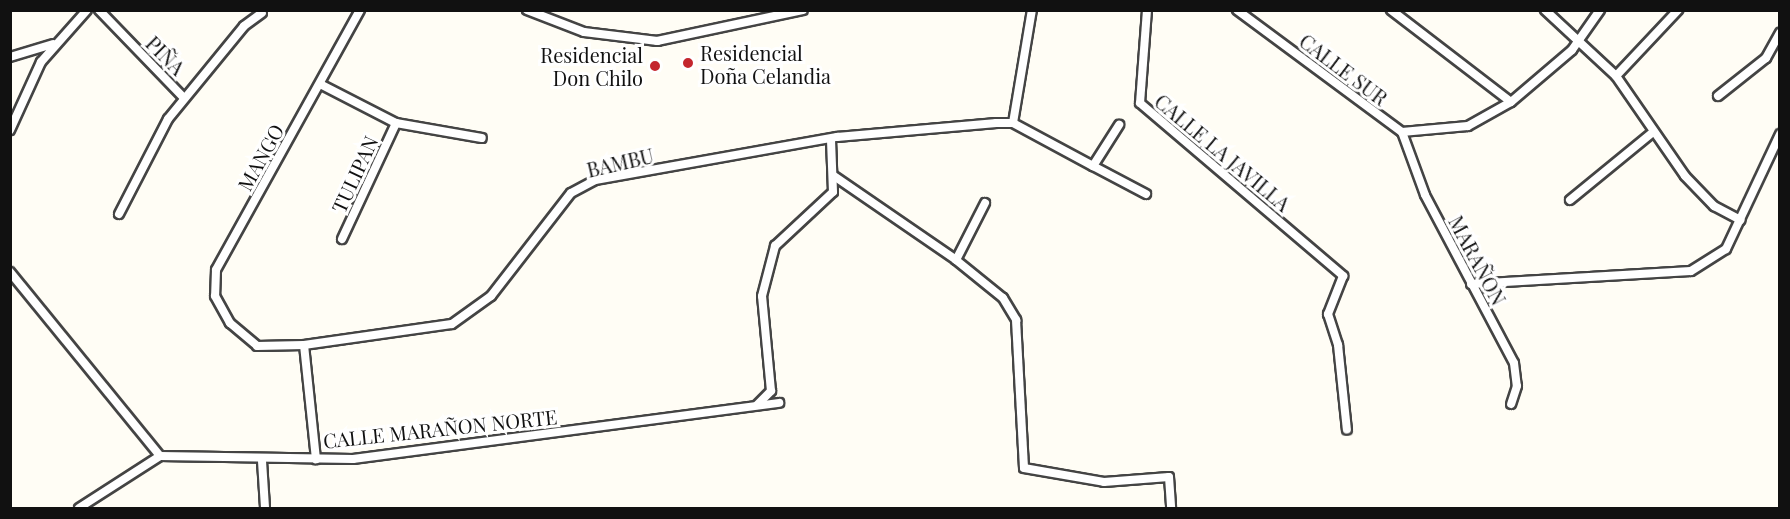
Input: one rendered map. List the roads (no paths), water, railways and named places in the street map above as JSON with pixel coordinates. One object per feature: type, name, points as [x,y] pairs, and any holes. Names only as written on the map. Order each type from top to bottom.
[{"type":"street","points":[[10,130],[54,44],[87,10]]},
{"type":"street","name":"PIÑA","points":[[99,10],[184,98]]},
{"type":"street","name":"MANGO","points":[[230,323],[215,296],[216,270],[360,10]]},
{"type":"street","points":[[527,10],[584,32],[657,41],[803,10]]},
{"type":"street","points":[[1032,10],[1013,123],[1146,194]]},
{"type":"street","name":"CALLE LA JAVILLA","points":[[1147,10],[1140,103],[1343,276],[1328,314],[1338,345],[1347,430]]},
{"type":"street","name":"CALLE SUR","points":[[1238,10],[1401,132]]},
{"type":"street","points":[[1391,10],[1511,102]]},
{"type":"street","points":[[1545,10],[1580,38],[1616,76],[1653,132],[1714,206],[1740,220]]},
{"type":"street","points":[[1401,132],[1468,126],[1511,102],[1580,38],[1600,10]]},
{"type":"street","points":[[1616,76],[1678,10]]},
{"type":"street","points":[[119,214],[168,119],[244,26],[262,13]]},
{"type":"street","points":[[1718,96],[1766,57],[1779,33]]},
{"type":"street","points":[[10,57],[54,44]]},
{"type":"street","points":[[320,84],[396,123],[482,138]]},
{"type":"street","name":"TULIPAN","points":[[342,239],[396,123]]},
{"type":"street","name":"BAMBU","points":[[230,323],[257,346],[304,345],[452,324],[491,296],[571,193],[595,180],[831,139],[1013,123]]},
{"type":"street","points":[[1093,166],[1119,125]]},
{"type":"street","name":"MARAÑON","points":[[1401,132],[1425,195],[1514,363],[1517,386],[1511,404]]},
{"type":"street","points":[[1570,200],[1653,132]]},
{"type":"street","points":[[1472,284],[1691,271],[1726,249],[1779,134]]},
{"type":"street","points":[[757,406],[771,392],[762,296],[775,246],[834,192],[831,139]]},
{"type":"street","points":[[834,176],[956,260],[1003,298],[1016,320],[1024,468],[1104,482],[1169,477],[1171,508]]},
{"type":"street","points":[[956,260],[985,203]]},
{"type":"street","points":[[10,272],[160,456],[80,508]]},
{"type":"street","points":[[304,345],[316,459]]},
{"type":"street","name":"CALLE MARAÑON NORTE","points":[[160,456],[262,461],[316,459],[780,403]]},
{"type":"street","points":[[262,461],[265,508]]},
{"type":"place","name":"Residencial Doña Celandia","points":[[688,63]]},
{"type":"place","name":"Residencial Don Chilo","points":[[655,66]]}]
